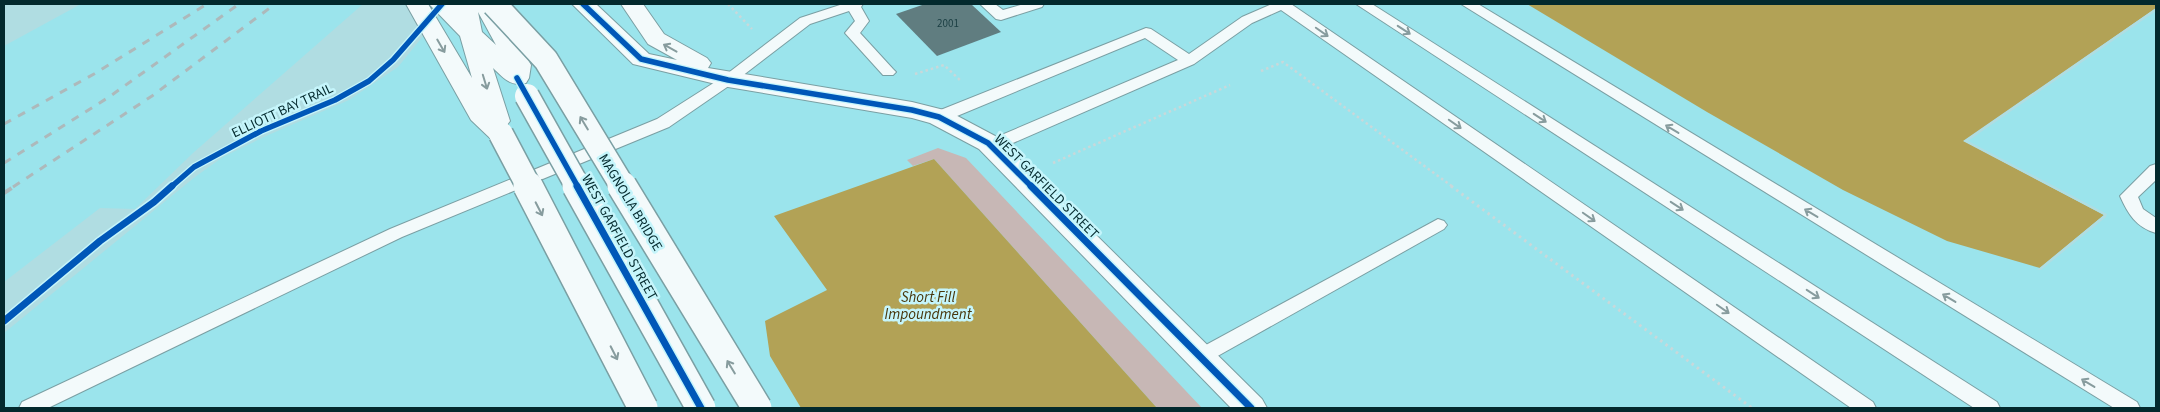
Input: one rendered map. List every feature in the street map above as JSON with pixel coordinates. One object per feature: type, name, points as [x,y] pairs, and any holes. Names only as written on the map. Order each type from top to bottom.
[{"type":"main road","points":[[417,4],[480,114],[501,134]]},
{"type":"main road","points":[[440,4],[517,78]]},
{"type":"main road","points":[[465,4],[472,36],[501,134],[643,408]]},
{"type":"main road","points":[[485,4],[519,65],[517,78]]},
{"type":"main road","name":"MAGNOLIA BRIDGE","points":[[494,4],[546,60],[757,408]]},
{"type":"main road","name":"WEST GARFIELD STREET","points":[[583,4],[641,59],[728,80],[912,110],[939,117],[991,146],[1251,408]]},
{"type":"main road","name":"WEST GARFIELD STREET","points":[[632,4],[656,40],[728,80]]},
{"type":"main road","name":"WEST GARFIELD STREET","points":[[517,78],[701,408]]},
{"type":"lane","points":[[29,408],[396,233],[663,122],[728,80],[805,21],[854,4],[862,21],[852,33],[888,72]]},
{"type":"lane","points":[[987,4],[1001,16],[1037,4]]},
{"type":"lane","points":[[991,146],[1189,61],[1247,20],[1282,4],[1866,408]]},
{"type":"lane","points":[[1363,4],[1990,408]]},
{"type":"lane","points":[[1468,4],[2130,408]]},
{"type":"lane","points":[[939,117],[1146,32],[1189,61]]},
{"type":"lane","points":[[2156,170],[2129,196],[2136,213],[2156,227]]},
{"type":"lane","points":[[1200,357],[1438,225]]},
{"type":"path","points":[[728,4],[758,36]]},
{"type":"path","points":[[1261,71],[1283,62],[1752,408]]},
{"type":"shaded area","points":[[81,4],[363,4],[193,153],[135,209],[100,208],[4,282],[4,46]]},
{"type":"shaded area","points":[[449,4],[1527,4],[1576,32],[1963,141],[2156,8],[2156,408],[4,408],[4,333],[195,177],[223,157],[349,100],[398,67]]},
{"type":"shaded area","points":[[938,148],[966,158],[1202,408],[1157,408],[934,159],[913,166],[907,160]]},
{"type":"water","points":[[1527,4],[2156,4],[2156,8],[1964,141],[2104,215],[2040,268],[1947,241],[1843,190],[1707,112]]},
{"type":"water","name":"Short Fill Impoundment","points":[[934,159],[1157,408],[801,408],[770,356],[765,321],[827,290],[774,216]]},
{"type":"pier","points":[[2156,8],[2156,11],[1968,141],[2107,214],[2106,217],[2041,270],[2037,270],[2104,215],[1963,141]]},
{"type":"building","points":[[925,4],[971,4],[1001,32],[937,56],[896,14]]},
{"type":"railway","points":[[4,124],[94,74],[207,4]]},
{"type":"railway","points":[[4,163],[109,97],[239,4]]},
{"type":"railway","points":[[13,187],[152,96],[275,4]]},
{"type":"railway","points":[[4,193],[15,186]]},
{"type":"cycle path","name":"ELLIOTT BAY TRAIL","points":[[4,321],[100,241],[154,202],[194,167],[261,131],[335,100],[369,81],[393,60],[442,4]]},
{"type":"cycle path","points":[[583,4],[641,59],[728,80],[912,110],[939,117],[988,143],[1251,408]]},
{"type":"cycle path","points":[[517,78],[701,408]]}]
